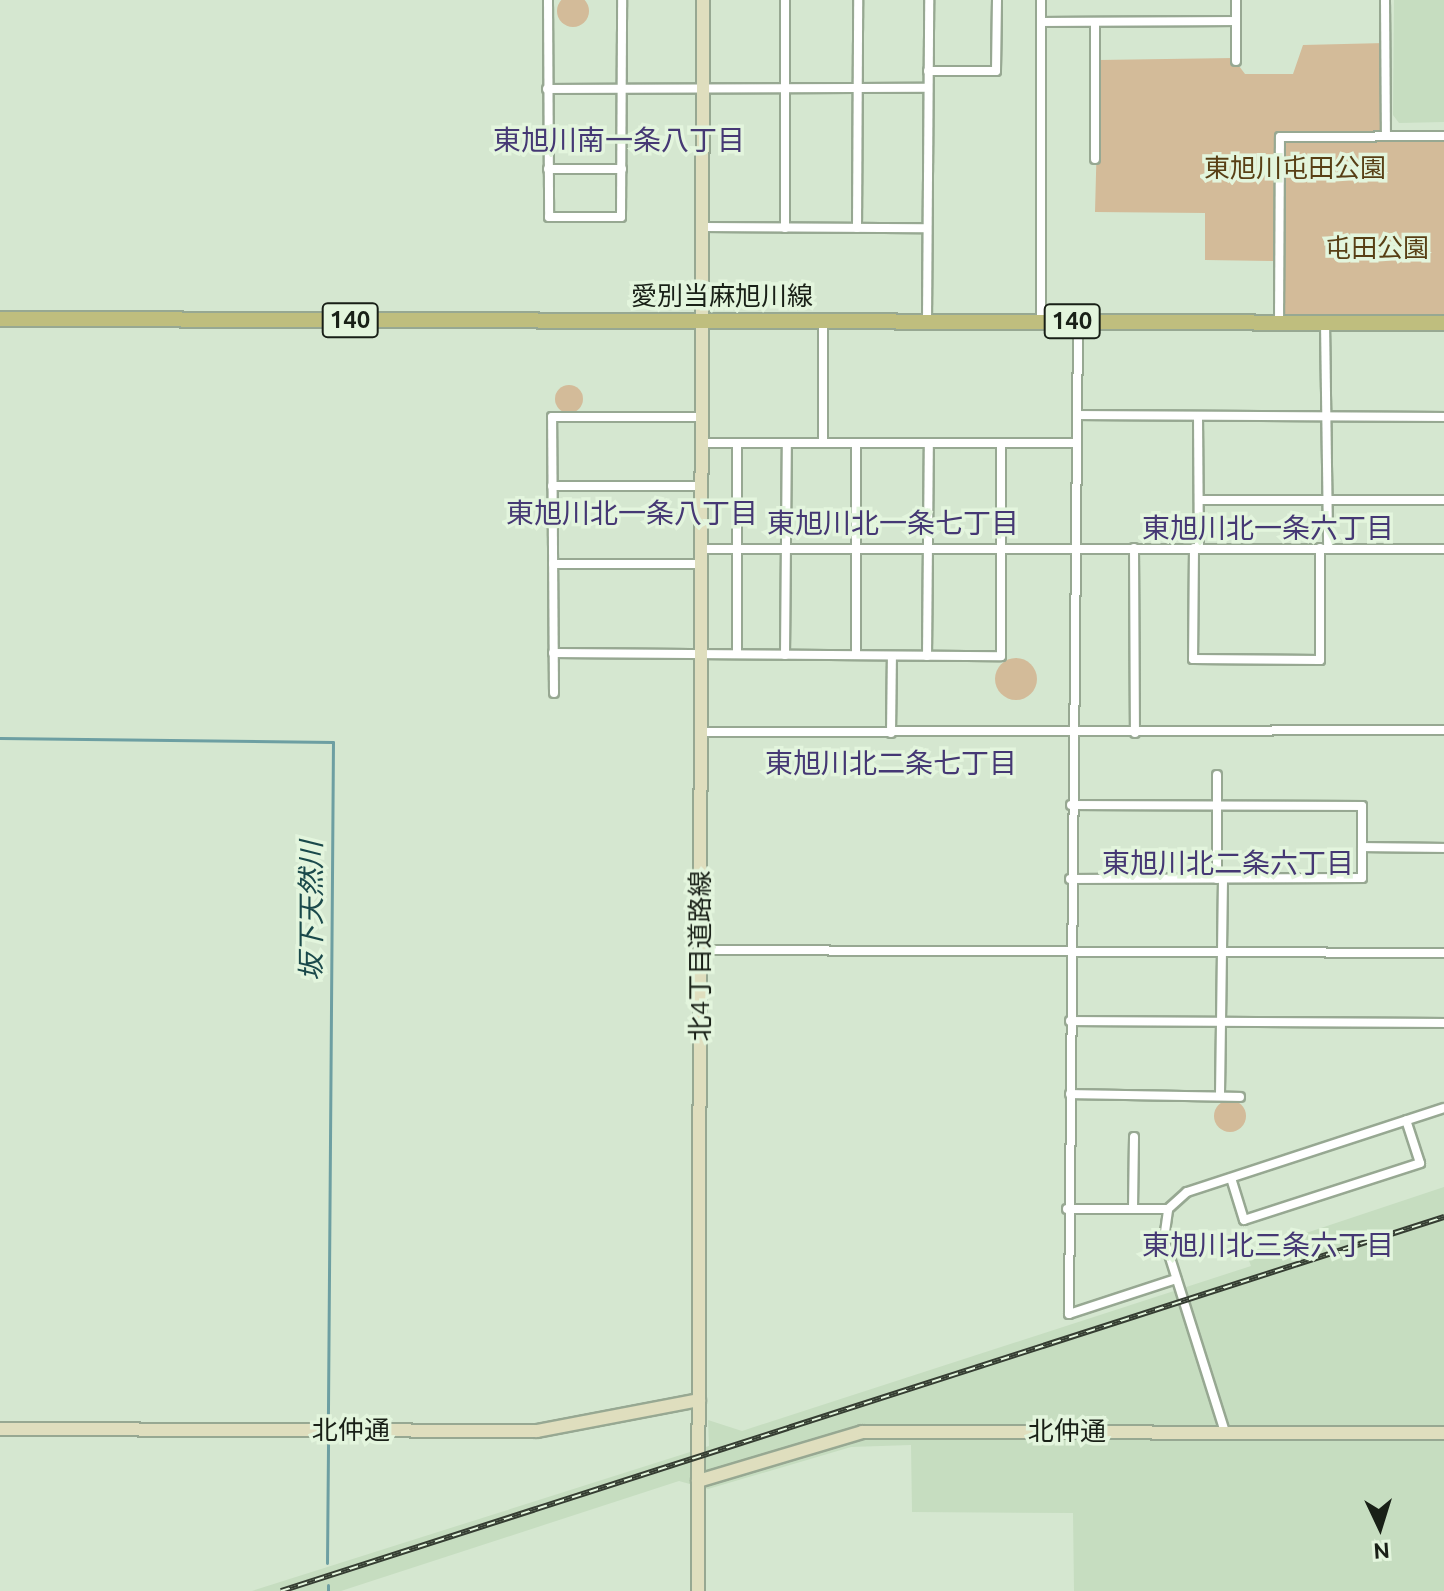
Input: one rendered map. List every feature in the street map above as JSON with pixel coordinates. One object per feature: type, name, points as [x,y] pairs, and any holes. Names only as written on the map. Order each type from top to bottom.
[{"type":"main road","name":"愛別当麻旭川線","points":[[0,319],[1444,323]]},
{"type":"street","points":[[548,0],[549,217],[621,217],[622,0]]},
{"type":"street","name":"北4丁目道路線","points":[[698,1591],[703,0]]},
{"type":"street","points":[[785,0],[785,228]]},
{"type":"street","points":[[857,228],[858,0]]},
{"type":"street","points":[[927,321],[929,0]]},
{"type":"street","points":[[928,71],[996,71],[997,0]]},
{"type":"street","points":[[1041,0],[1041,321]]},
{"type":"street","points":[[1236,0],[1236,61]]},
{"type":"street","points":[[1385,0],[1386,135]]},
{"type":"street","points":[[1042,22],[1236,21]]},
{"type":"street","points":[[1095,22],[1095,159]]},
{"type":"street","points":[[547,89],[928,88]]},
{"type":"street","points":[[1279,322],[1280,137],[1444,136]]},
{"type":"street","points":[[548,169],[622,169]]},
{"type":"street","points":[[703,227],[927,228]]},
{"type":"street","points":[[823,321],[823,443]]},
{"type":"street","points":[[1078,321],[1067,1209],[1069,1314],[1176,1279]]},
{"type":"street","points":[[1198,416],[1199,500],[1193,659],[1320,660],[1327,500],[1325,322]]},
{"type":"street","points":[[1077,415],[1444,417]]},
{"type":"street","points":[[554,693],[552,417],[702,417]]},
{"type":"street","points":[[702,443],[1077,443]]},
{"type":"street","points":[[737,443],[737,654]]},
{"type":"street","points":[[785,655],[787,443]]},
{"type":"street","points":[[856,443],[856,655]]},
{"type":"street","points":[[927,656],[929,443]]},
{"type":"street","points":[[553,653],[1001,656],[1001,443]]},
{"type":"street","points":[[552,486],[702,486]]},
{"type":"street","points":[[1199,500],[1444,500]]},
{"type":"street","points":[[1134,548],[1135,733]]},
{"type":"street","points":[[701,549],[1444,549]]},
{"type":"street","points":[[553,564],[701,564]]},
{"type":"street","points":[[891,733],[892,656]]},
{"type":"street","points":[[701,732],[1444,730]]},
{"type":"street","points":[[1217,775],[1222,950],[1220,1094]]},
{"type":"street","points":[[1070,879],[1362,878],[1362,806],[1071,805]]},
{"type":"street","points":[[1362,847],[1444,848]]},
{"type":"street","points":[[701,950],[1444,953]]},
{"type":"street","points":[[1070,1021],[1444,1023]]},
{"type":"street","points":[[1070,1094],[1220,1094],[1240,1097]]},
{"type":"street","points":[[1225,1432],[1164,1239],[1168,1209],[1187,1192],[1444,1108]]},
{"type":"street","points":[[1231,1178],[1244,1220],[1420,1163],[1406,1120]]},
{"type":"street","points":[[1133,1209],[1134,1137]]},
{"type":"street","points":[[1067,1209],[1168,1209]]},
{"type":"street","name":"北仲通","points":[[0,1429],[537,1431],[699,1400]]},
{"type":"street","name":"北仲通","points":[[698,1481],[862,1432],[1444,1433]]},
{"type":"shaded area","points":[[1394,0],[1444,0],[1444,122],[1399,123],[1393,115]]},
{"type":"shaded area","points":[[1444,1187],[1444,1591],[1074,1591],[1073,1513],[912,1512],[911,1445],[851,1447],[708,1489],[679,1481],[341,1591],[252,1591],[709,1446],[708,1420],[742,1431],[1251,1266],[1246,1253]]},
{"type":"green space","points":[[573,-5],[584,0],[589,11],[584,22],[573,27],[562,22],[557,11],[562,0]]},
{"type":"green space","name":"東旭川屯田公園","points":[[1385,43],[1386,134],[1444,136],[1444,323],[1279,322],[1279,261],[1205,260],[1205,213],[1095,212],[1099,60],[1233,58],[1245,74],[1293,74],[1303,45]]},
{"type":"green space","points":[[569,385],[579,389],[583,399],[579,409],[569,413],[559,409],[555,399],[559,389]]},
{"type":"green space","points":[[1016,658],[1031,664],[1037,679],[1031,694],[1016,700],[1001,694],[995,679],[1001,664]]},
{"type":"green space","points":[[1230,1100],[1241,1105],[1246,1116],[1241,1127],[1230,1132],[1219,1127],[1214,1116],[1219,1105]]},
{"type":"waterway","name":"坂下天然川","points":[[0,738],[333,742],[328,1414]]},
{"type":"waterway","name":"坂下天然川","points":[[327,1563],[328,1441]]},
{"type":"waterway","name":"坂下天然川","points":[[328,1585],[328,1591]]},
{"type":"railway","points":[[281,1591],[1444,1217]]},
{"type":"district","name":"東旭川南一条八丁目","points":[[619,140]]},
{"type":"district","name":"東旭川北一条八丁目","points":[[632,513]]},
{"type":"district","name":"東旭川北一条七丁目","points":[[893,523]]},
{"type":"district","name":"東旭川北一条六丁目","points":[[1268,528]]},
{"type":"district","name":"東旭川北二条七丁目","points":[[891,763]]},
{"type":"district","name":"東旭川北二条六丁目","points":[[1228,863]]},
{"type":"district","name":"東旭川北三条六丁目","points":[[1268,1245]]},
{"type":"park label","name":"屯田公園","points":[[1377,248]]}]
